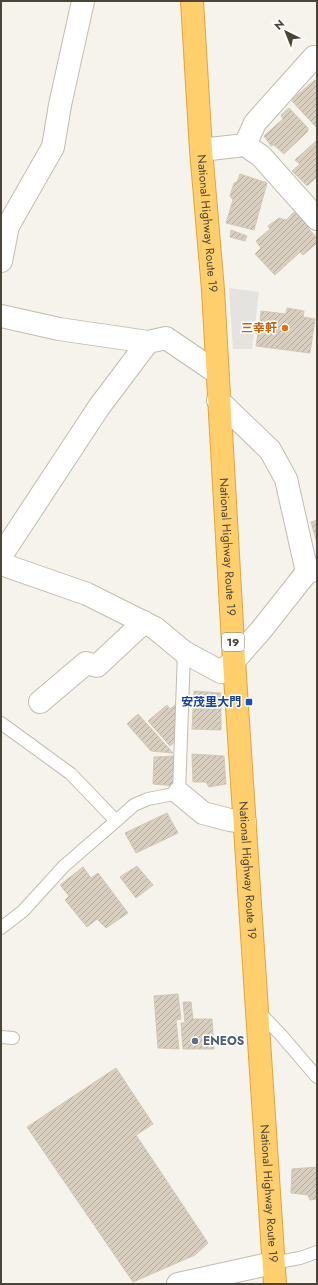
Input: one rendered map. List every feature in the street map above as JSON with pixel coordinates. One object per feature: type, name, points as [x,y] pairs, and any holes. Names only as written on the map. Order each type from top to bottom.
[{"type":"highway","name":"National Highway Route 19","points":[[192,1],[201,150],[212,290],[216,372],[232,601],[234,661],[275,1284]]},
{"type":"street","points":[[1,261],[8,226],[53,147],[60,105],[83,1]]},
{"type":"street","points":[[246,145],[255,124],[314,57],[317,60]]},
{"type":"street","points":[[201,150],[246,145],[261,156],[317,219]]},
{"type":"street","points":[[1,316],[59,329],[148,342],[166,338],[216,372]]},
{"type":"street","points":[[1,556],[99,407],[148,342]]},
{"type":"street","points":[[1,564],[87,594],[144,622],[155,628],[184,652],[220,672],[234,661],[312,571],[286,479],[270,450],[246,425],[218,400]]},
{"type":"street","points":[[40,702],[86,663],[97,666],[144,622]]},
{"type":"street","points":[[179,793],[203,813],[245,822]]},
{"type":"street","points":[[178,1284],[273,1263]]},
{"type":"lane","points":[[1,928],[23,911],[64,866],[134,805],[148,799],[179,793],[184,652]]},
{"type":"lane","points":[[1,723],[71,774],[116,821]]},
{"type":"lane","points":[[257,1010],[281,1034],[317,1077]]},
{"type":"lane","points":[[1,1037],[13,1038]]},
{"type":"lane","points":[[273,1263],[300,1258],[317,1252]]},
{"type":"shaded area","points":[[229,288],[259,292],[252,349],[233,349]]},
{"type":"building","points":[[315,80],[317,81],[317,128],[291,100]]},
{"type":"building","points":[[289,108],[308,128],[308,131],[284,154],[274,145],[271,146],[264,136],[283,119],[281,115]]},
{"type":"building","points":[[316,141],[317,177],[307,186],[292,171],[300,164],[295,160]]},
{"type":"building","points":[[240,174],[267,183],[254,230],[226,223],[233,200],[230,196],[234,183],[237,182]]},
{"type":"building","points":[[296,210],[317,238],[317,243],[303,255],[300,252],[275,275],[255,254],[261,248],[256,241],[270,229],[268,226],[279,218],[286,220]]},
{"type":"building","points":[[231,230],[247,236],[245,241],[230,237]]},
{"type":"building","name":"三幸軒","points":[[287,308],[304,311],[303,317],[315,319],[310,353],[256,346],[258,334],[256,334],[258,323],[260,323],[261,311],[286,314]]},
{"type":"building","points":[[317,520],[317,543],[311,522]]},
{"type":"building","points":[[194,691],[221,693],[221,730],[192,729]]},
{"type":"building","points":[[167,705],[170,709],[175,705],[180,710],[174,715],[179,721],[174,735],[177,740],[170,746],[148,721]]},
{"type":"building","points":[[138,714],[173,753],[151,751],[127,724]]},
{"type":"building","points":[[192,754],[224,756],[226,784],[209,787],[206,782],[193,782]]},
{"type":"building","points":[[177,756],[176,786],[153,784],[154,757]]},
{"type":"building","points":[[167,813],[178,833],[136,853],[125,833]]},
{"type":"building","points":[[137,866],[153,885],[136,898],[120,877]]},
{"type":"building","points":[[83,867],[91,878],[98,873],[128,913],[106,928],[97,919],[87,927],[65,900],[69,896],[60,885]]},
{"type":"building","points":[[178,994],[181,1019],[176,1020],[179,1049],[158,1048],[154,996]]},
{"type":"building","points":[[183,1002],[191,1002],[193,1019],[212,1019],[214,1049],[183,1049],[181,1023],[185,1023]]},
{"type":"building","points":[[116,1068],[153,1124],[136,1135],[208,1243],[195,1255],[133,1282],[27,1127]]},
{"type":"building","points":[[317,1167],[317,1199],[310,1200],[308,1195],[291,1193],[292,1169]]},
{"type":"place","name":"三幸軒","points":[[285,328]]},
{"type":"place","name":"安茂里大門","points":[[249,702]]},
{"type":"place","name":"ENEOS","points":[[195,1041]]}]
